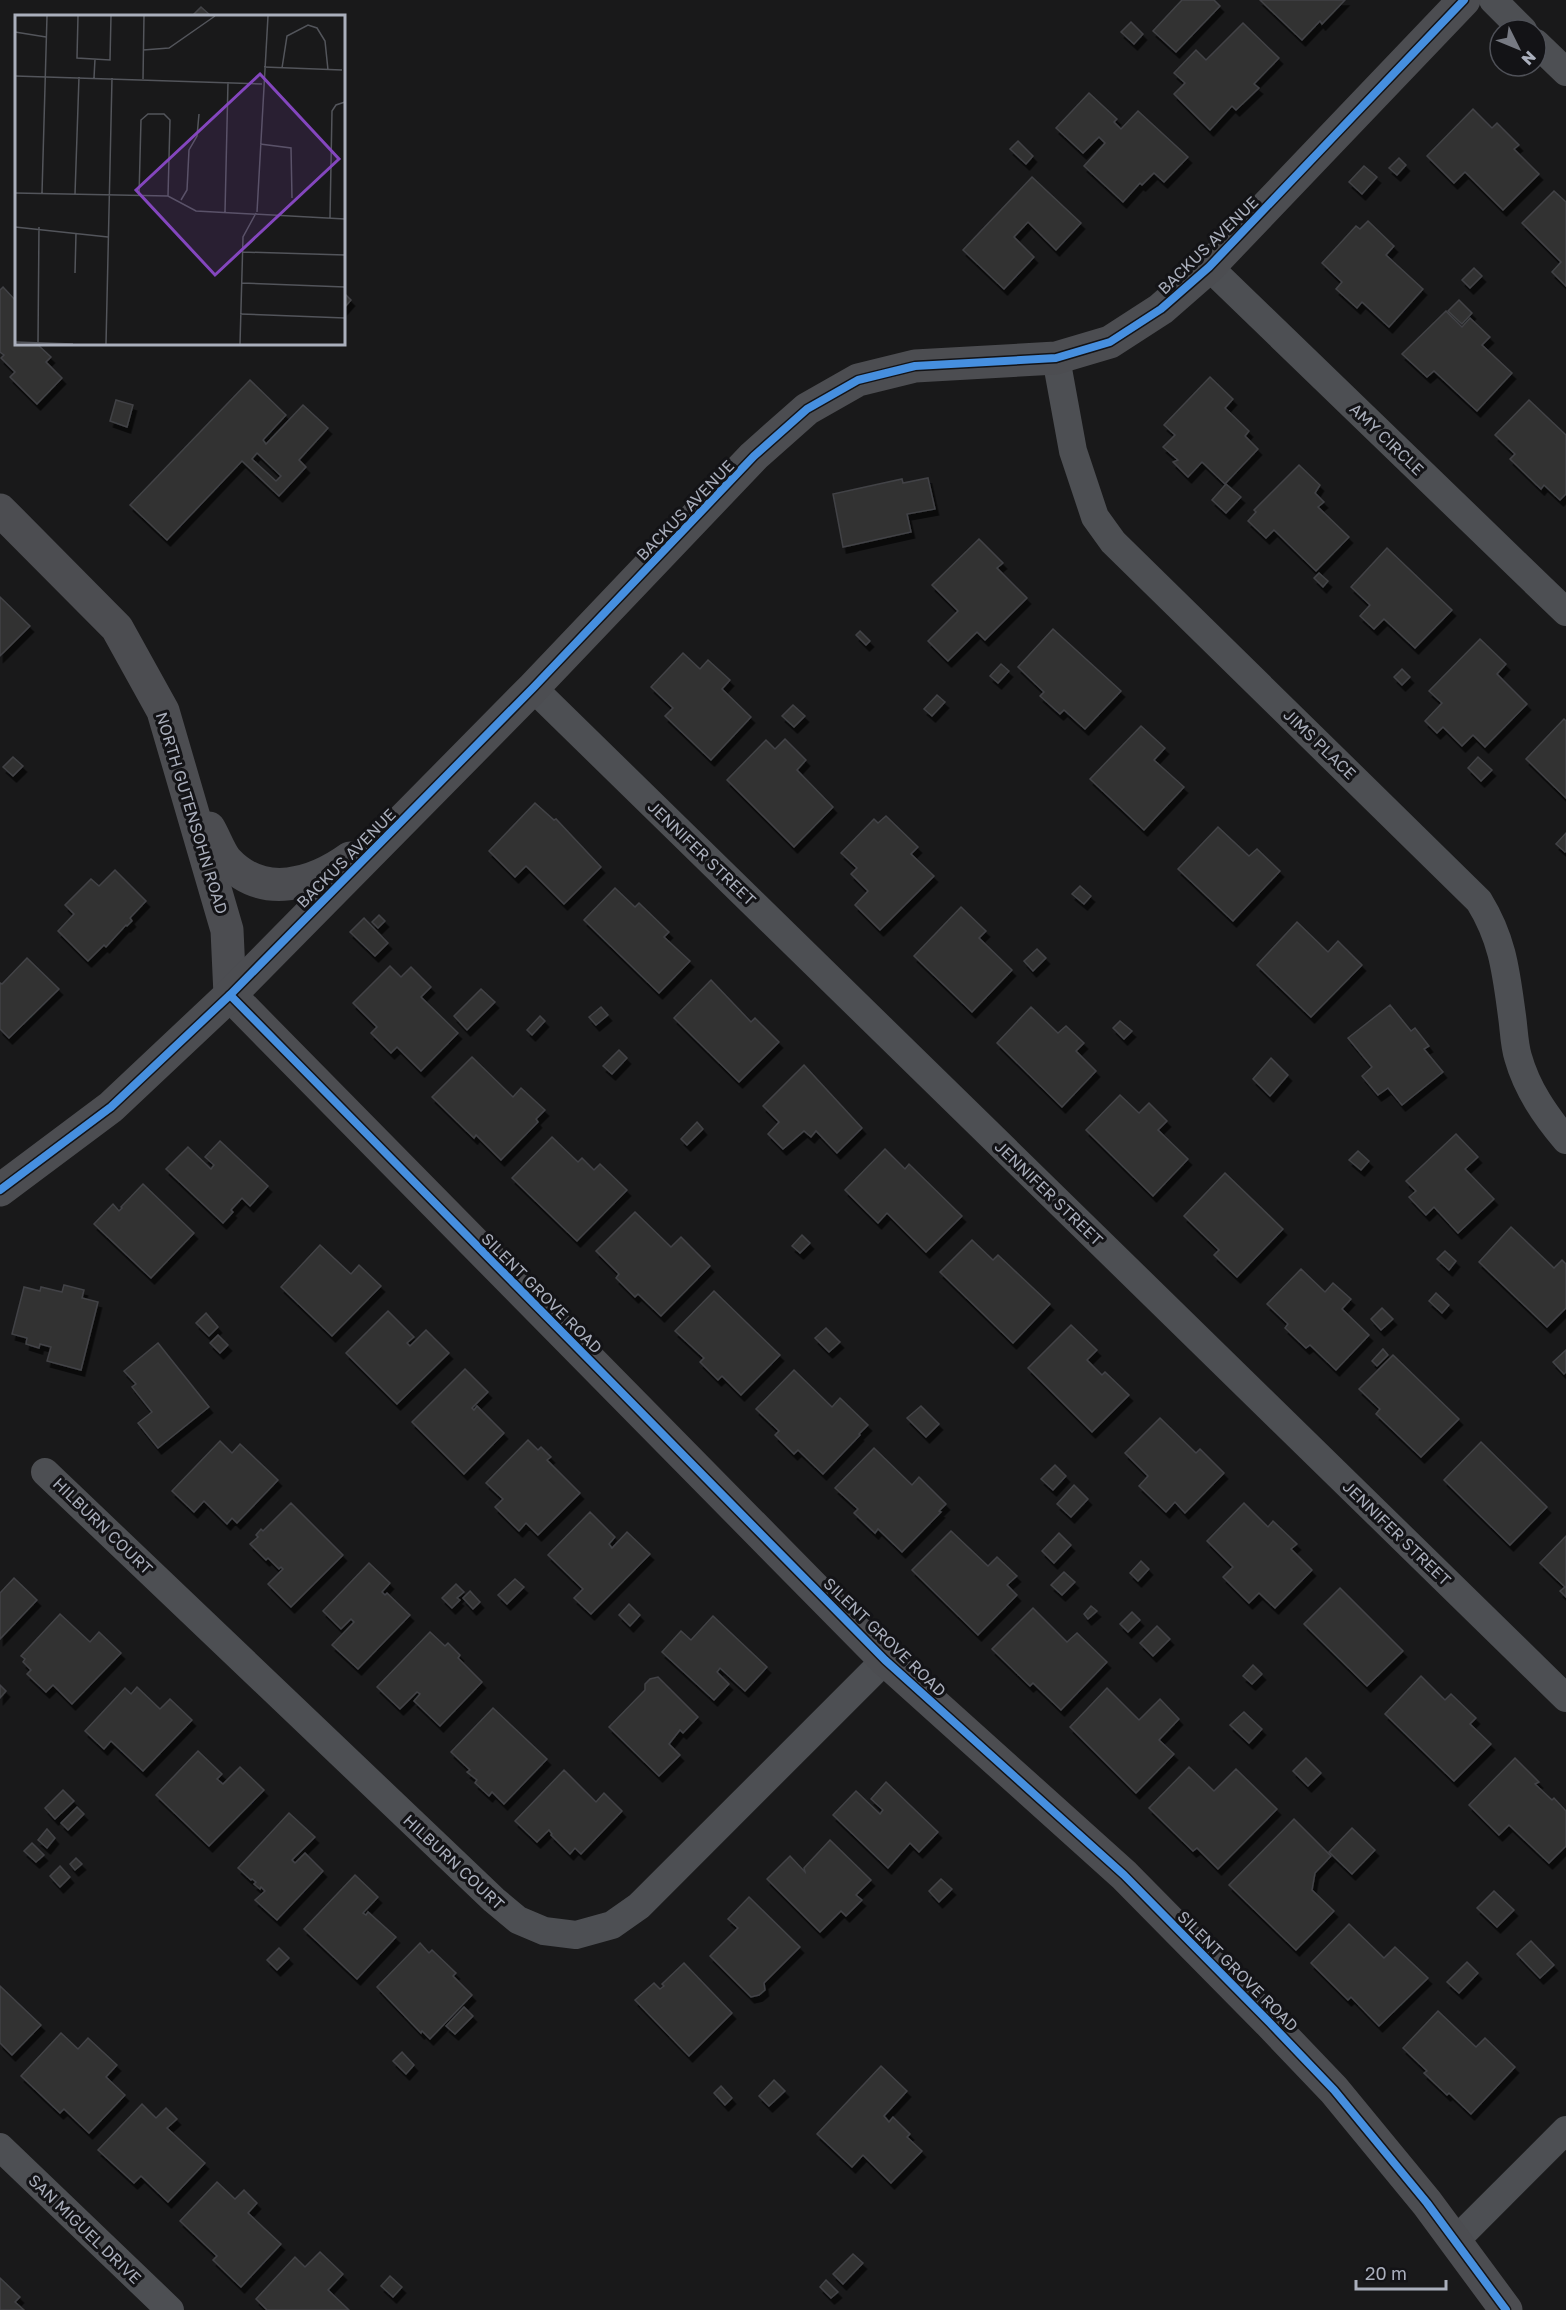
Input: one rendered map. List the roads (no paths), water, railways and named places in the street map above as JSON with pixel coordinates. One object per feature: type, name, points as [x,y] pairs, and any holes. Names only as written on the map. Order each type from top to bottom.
[{"type":"street","name":"BACKUS AVENUE","points":[[0,1190],[111,1107],[230,995],[533,688],[754,456],[807,409],[858,380],[915,366],[1056,358],[1110,342],[1161,309],[1209,267],[1464,0]]},
{"type":"street","points":[[1493,0],[1511,18]]},
{"type":"street","points":[[1548,55],[1566,72]]},
{"type":"street","name":"AMY CIRCLE","points":[[1209,267],[1566,612]]},
{"type":"street","name":"JIMS PLACE","points":[[1056,358],[1073,451],[1095,516],[1113,542],[1479,901],[1499,939],[1517,1055],[1530,1090],[1566,1140]]},
{"type":"street","name":"NORTH GUTENSOHN ROAD","points":[[0,510],[117,628],[164,711],[227,930],[230,995]]},
{"type":"street","name":"JENNIFER STREET","points":[[533,688],[1566,1698]]},
{"type":"street","points":[[186,784],[227,861],[248,877],[270,884],[298,884],[331,871],[400,822]]},
{"type":"street","name":"SILENT GROVE ROAD","points":[[230,995],[885,1660],[1124,1875],[1270,2023],[1334,2090],[1427,2203],[1506,2310]]},
{"type":"street","name":"HILBURN COURT","points":[[45,1472],[494,1900],[518,1920],[544,1931],[576,1935],[612,1925],[639,1906],[885,1660]]},
{"type":"street","points":[[1455,2241],[1566,2130]]},
{"type":"street","name":"SAN MIGUEL DRIVE","points":[[0,2147],[170,2310]]}]
